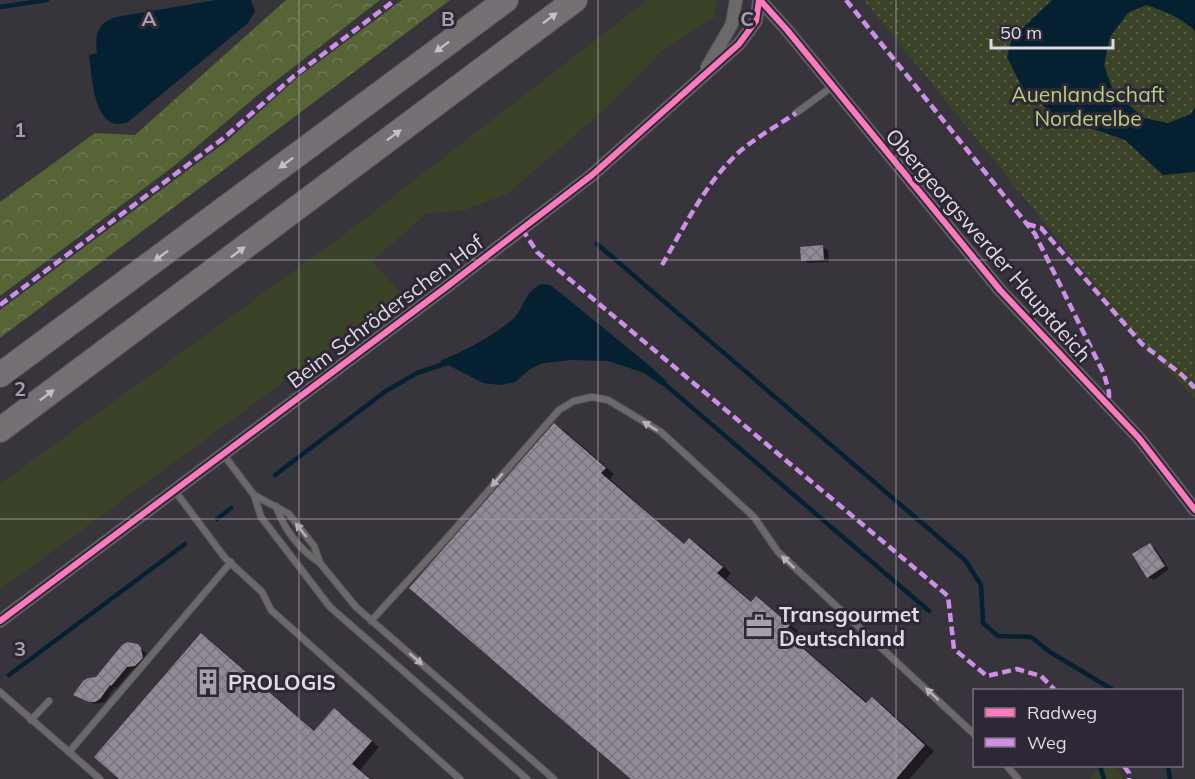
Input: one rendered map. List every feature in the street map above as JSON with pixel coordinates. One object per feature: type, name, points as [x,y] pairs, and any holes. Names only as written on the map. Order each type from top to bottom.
[{"type":"highway","points":[[0,375],[506,0]]},
{"type":"highway","points":[[0,430],[575,0]]},
{"type":"street","name":"Beim Schröderschen Hof","points":[[700,79],[732,24],[736,0]]},
{"type":"street","name":"Beim Schröderschen Hof","points":[[0,621],[583,183],[746,38],[756,21],[759,0]]},
{"type":"street","name":"Obergeorgswerder Hauptdeich","points":[[759,0],[780,21],[993,282],[1139,438],[1195,510]]},
{"type":"lane","points":[[796,113],[833,86]]},
{"type":"lane","points":[[371,621],[559,410],[574,401],[592,397],[608,400],[661,432],[754,517],[778,552],[973,732]]},
{"type":"lane","points":[[223,453],[254,495],[261,517],[330,607],[527,779]]},
{"type":"lane","points":[[174,490],[225,558],[262,592],[271,610],[460,779]]},
{"type":"lane","points":[[254,495],[289,513],[314,546],[320,563]]},
{"type":"lane","points":[[276,506],[280,520],[305,553],[320,563],[347,597],[371,621],[554,779]]},
{"type":"lane","points":[[69,752],[231,562]]},
{"type":"lane","points":[[0,692],[100,779]]},
{"type":"lane","points":[[31,720],[49,701]]},
{"type":"lane","points":[[1009,767],[1018,779]]},
{"type":"green space","points":[[286,0],[380,0],[259,94],[174,166],[0,296],[0,202],[95,133],[135,135]]},
{"type":"green space","points":[[402,0],[450,0],[0,338],[0,310],[227,141],[297,78]]},
{"type":"green space","points":[[647,0],[717,0],[715,17],[665,48],[602,112],[507,194],[462,211],[427,213],[372,261],[402,295],[0,590],[0,484],[350,230]]},
{"type":"green space","name":"Auenlandschaft Norderelbe","points":[[864,0],[1195,0],[1195,398],[1144,346]]},
{"type":"green space","points":[[1100,767],[1114,767],[1125,779],[1090,779]]},
{"type":"water","points":[[216,0],[251,0],[255,11],[248,23],[128,122],[117,124],[108,120],[97,102],[89,55],[97,53],[96,41],[101,26],[116,17]]},
{"type":"water","points":[[1052,0],[1195,0],[1195,31],[1172,15],[1146,5],[1128,13],[1110,37],[1104,65],[1113,91],[1144,118],[1168,123],[1191,114],[1195,107],[1195,172],[1163,175],[1125,140],[1056,116],[1023,89],[1007,57],[1012,38]]},
{"type":"water","points":[[542,284],[550,285],[558,291],[667,382],[661,385],[644,373],[608,361],[572,360],[543,363],[530,369],[515,382],[500,385],[483,383],[440,361],[478,343],[504,326],[517,315],[531,291]]},
{"type":"building","points":[[823,245],[824,260],[801,261],[800,247]]},
{"type":"building","points":[[554,423],[606,468],[601,473],[684,544],[689,538],[723,567],[717,573],[751,602],[756,596],[790,625],[784,632],[866,703],[872,697],[925,745],[896,779],[631,779],[409,588]]},
{"type":"building","points":[[1150,543],[1165,566],[1147,578],[1132,554]]},
{"type":"building","name":"PROLOGIS","points":[[201,633],[314,731],[334,708],[372,741],[352,764],[370,779],[119,779],[94,757]]},
{"type":"building","points":[[127,642],[138,644],[141,648],[143,658],[135,666],[127,667],[95,702],[89,702],[73,695],[83,681],[96,677]]},
{"type":"waterway","points":[[0,7],[47,0]]},
{"type":"waterway","points":[[597,244],[965,560],[981,585],[983,623],[998,636],[1031,637],[1050,652],[1111,689]]},
{"type":"waterway","points":[[275,475],[386,391],[417,373],[447,363]]},
{"type":"waterway","points":[[661,381],[929,611]]},
{"type":"waterway","points":[[217,519],[231,508]]},
{"type":"waterway","points":[[9,675],[185,544]]},
{"type":"waterway","points":[[1100,767],[1104,779]]},
{"type":"waterway","points":[[1168,767],[1170,779]]},
{"type":"marked path","points":[[0,305],[225,137],[294,76],[395,0]]},
{"type":"marked path","points":[[846,0],[1035,234],[1104,374],[1109,392],[1109,406]]},
{"type":"marked path","points":[[662,265],[696,206],[726,165],[752,142],[796,113]]},
{"type":"marked path","points":[[1027,224],[1041,228],[1142,344],[1181,374],[1195,388]]},
{"type":"marked path","points":[[522,229],[537,252],[948,596],[954,649],[987,676],[1017,669],[1041,676],[1054,689]]},
{"type":"marked path","points":[[1125,767],[1129,773],[1129,779]]},
{"type":"cycle path","points":[[0,621],[592,175],[739,44],[756,21],[759,0]]},
{"type":"cycle path","points":[[760,0],[1000,290],[1139,438],[1195,510]]},
{"type":"place","name":"Transgourmet Deutschland","points":[[759,626]]},
{"type":"place","name":"PROLOGIS","points":[[208,682]]}]
